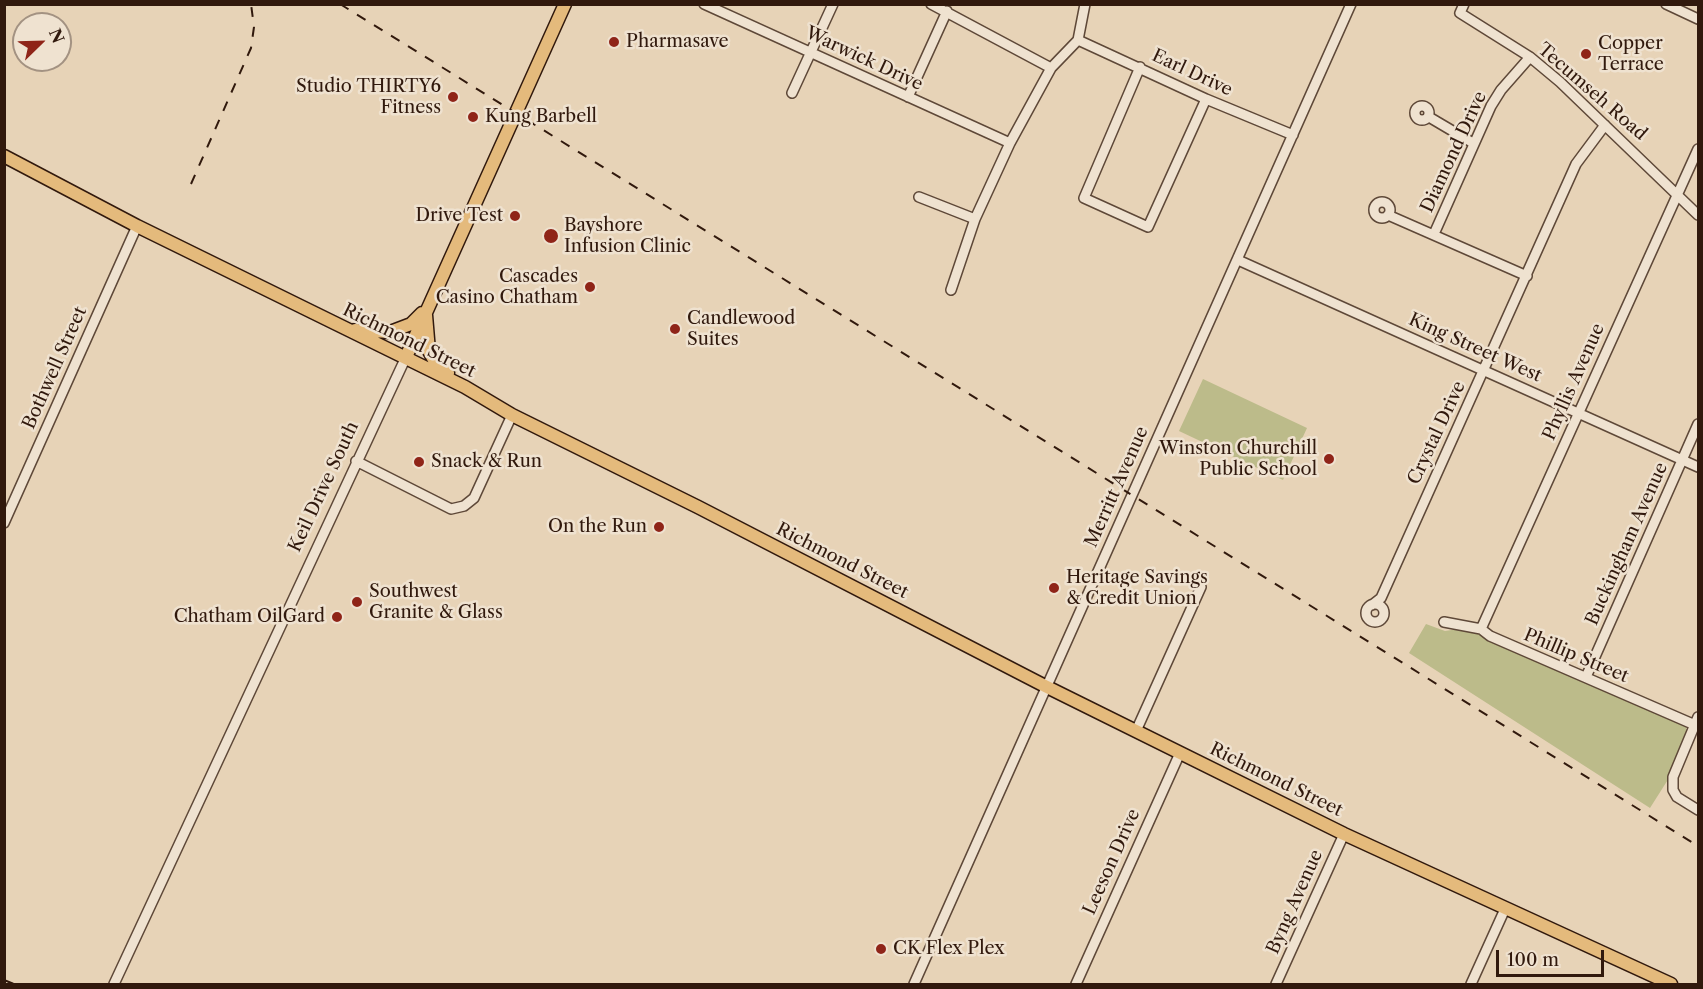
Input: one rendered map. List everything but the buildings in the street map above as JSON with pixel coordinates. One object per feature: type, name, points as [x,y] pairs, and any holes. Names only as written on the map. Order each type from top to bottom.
[{"type":"main road","name":"Keil Drive South","points":[[406,357],[565,4]]},
{"type":"main road","name":"Richmond Street","points":[[4,156],[136,226],[465,387],[512,415],[698,507],[1045,686],[1344,834],[1663,983]]},
{"type":"main road","points":[[342,328],[390,332],[411,324],[426,309]]},
{"type":"main road","points":[[426,309],[429,351],[438,367],[465,387]]},
{"type":"street","name":"Warwick Drive","points":[[704,4],[1010,143]]},
{"type":"street","points":[[792,93],[833,4]]},
{"type":"street","points":[[931,4],[1051,68]]},
{"type":"street","points":[[951,290],[975,219],[1010,143],[1051,68],[1078,40],[1085,4]]},
{"type":"street","name":"Merritt Avenue","points":[[914,984],[1351,4]]},
{"type":"street","name":"Tecumseh Road","points":[[1464,4],[1460,13],[1530,57],[1605,125],[1698,215]]},
{"type":"street","points":[[1666,4],[1681,7],[1698,19]]},
{"type":"street","points":[[908,97],[947,11]]},
{"type":"street","name":"Earl Drive","points":[[1078,40],[1206,99],[1293,135]]},
{"type":"street","name":"Diamond Drive","points":[[1434,234],[1473,143],[1502,90],[1530,57]]},
{"type":"street","points":[[1140,68],[1084,198],[1148,227],[1206,99]]},
{"type":"street","points":[[1429,117],[1473,143]]},
{"type":"street","name":"Crystal Drive","points":[[1372,605],[1382,596],[1576,164],[1605,125]]},
{"type":"street","name":"Phyllis Avenue","points":[[1481,629],[1698,149]]},
{"type":"street","points":[[920,197],[975,219]]},
{"type":"street","points":[[1388,215],[1527,276]]},
{"type":"street","name":"Bothwell Street","points":[[4,523],[136,226]]},
{"type":"street","name":"King Street West","points":[[1238,260],[1698,467]]},
{"type":"street","name":"Keil Drive South","points":[[114,984],[406,357]]},
{"type":"street","points":[[356,461],[451,509],[464,506],[474,498],[512,415]]},
{"type":"street","name":"Buckingham Avenue","points":[[1586,677],[1698,424]]},
{"type":"street","points":[[1136,731],[1201,586]]},
{"type":"street","name":"Crystal Drive","points":[[1382,596],[1383,610]]},
{"type":"street","points":[[1372,605],[1378,605],[1383,610],[1382,619],[1371,621],[1366,614],[1372,605]]},
{"type":"street","name":"Phillip Street","points":[[1444,622],[1481,629],[1490,636],[1696,721]]},
{"type":"street","points":[[1696,721],[1673,777],[1673,790],[1677,797],[1698,810]]},
{"type":"street","name":"Leeson Drive","points":[[1076,984],[1180,753]]},
{"type":"street","name":"Byng Avenue","points":[[1276,984],[1344,834]]},
{"type":"street","points":[[1470,984],[1504,909]]},
{"type":"shaded area","points":[[1203,379],[1307,428],[1283,480],[1179,431]]},
{"type":"shaded area","points":[[1426,624],[1445,631],[1465,628],[1476,630],[1685,725],[1688,733],[1669,778],[1650,808],[1409,653]]},
{"type":"railway","points":[[191,184],[251,48],[254,27],[251,4]]},
{"type":"railway","points":[[340,4],[1698,846]]},
{"type":"railway","points":[[4,980],[14,984]]},
{"type":"place","name":"Pharmasave","points":[[614,42]]},
{"type":"place","name":"Copper Terrace","points":[[1586,54]]},
{"type":"place","name":"Studio THIRTY6 Fitness","points":[[453,97]]},
{"type":"place","name":"Kung Barbell","points":[[473,117]]},
{"type":"place","name":"Drive Test","points":[[515,216]]},
{"type":"place","name":"Bayshore Infusion Clinic","points":[[551,236]]},
{"type":"place","name":"Cascades Casino Chatham","points":[[590,287]]},
{"type":"place","name":"Candlewood Suites","points":[[675,329]]},
{"type":"place","name":"Winston Churchill Public School","points":[[1329,459]]},
{"type":"place","name":"Snack & Run","points":[[419,462]]},
{"type":"place","name":"On the Run","points":[[659,527]]},
{"type":"place","name":"Heritage Savings & Credit Union","points":[[1054,588]]},
{"type":"place","name":"Southwest Granite & Glass","points":[[357,602]]},
{"type":"place","name":"Chatham OilGard","points":[[337,617]]},
{"type":"place","name":"CK Flex Plex","points":[[881,949]]}]
